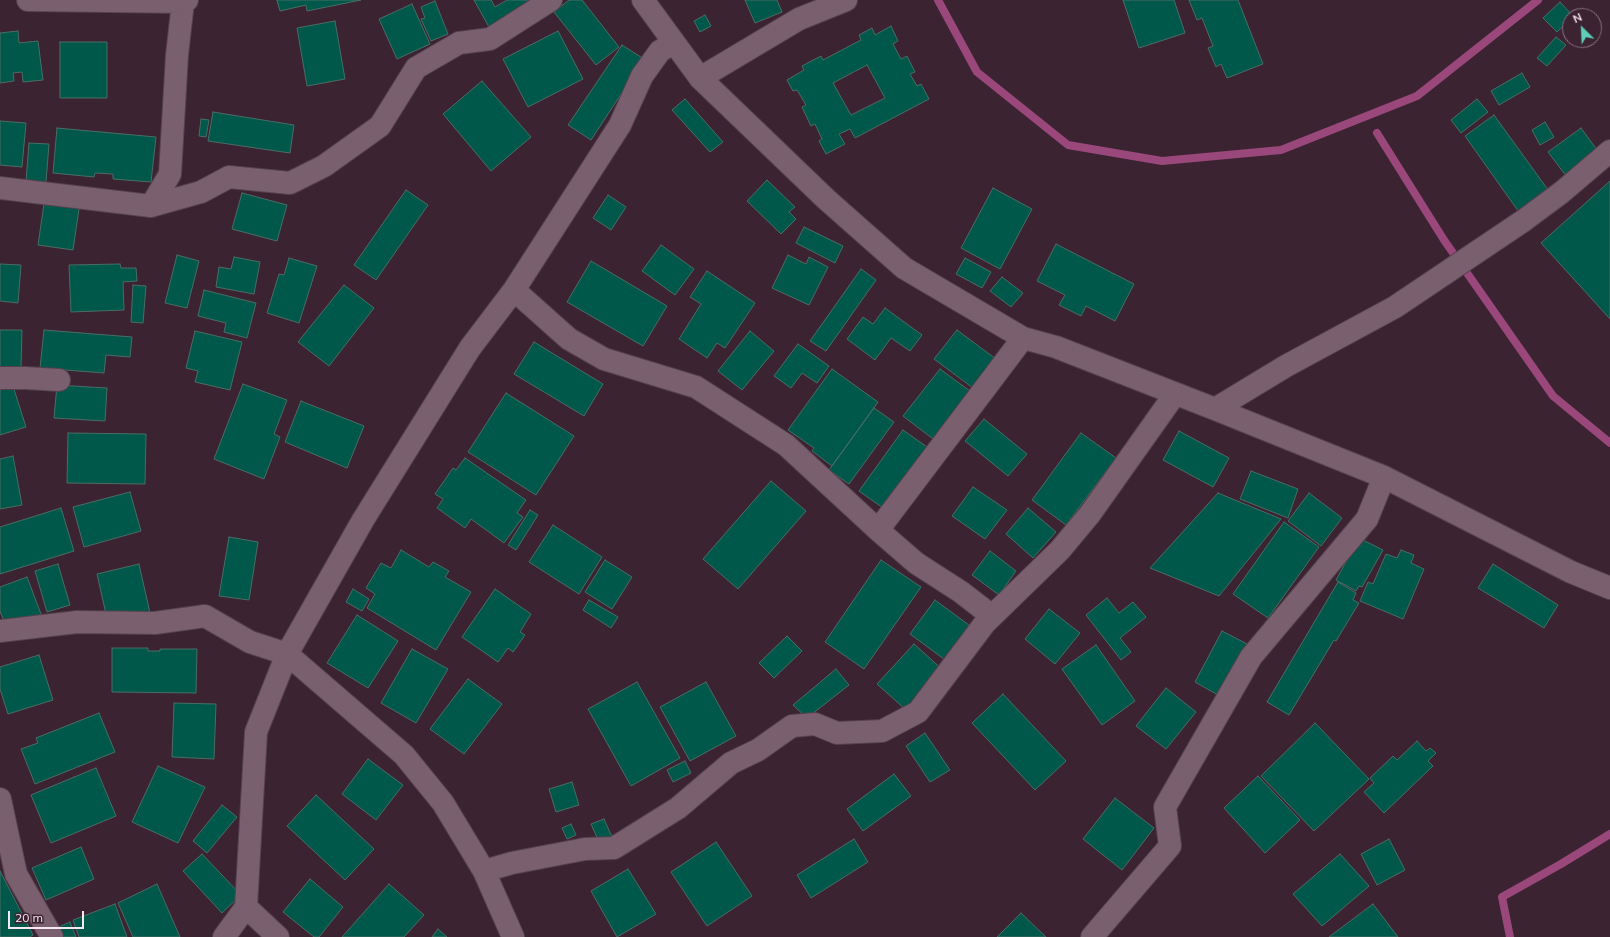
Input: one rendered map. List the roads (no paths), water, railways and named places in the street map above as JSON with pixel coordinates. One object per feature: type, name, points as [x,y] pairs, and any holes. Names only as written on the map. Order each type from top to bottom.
[{"type":"street","points":[[28,0],[185,1],[177,55],[170,174],[151,206]]},
{"type":"street","points":[[0,188],[151,206],[202,192],[229,177],[290,183],[324,166],[380,126],[416,68],[459,43],[490,39],[551,0]]},
{"type":"street","points":[[643,0],[700,78],[826,199],[904,268],[1023,338],[1056,347],[1384,477],[1571,572],[1610,588]]},
{"type":"street","points":[[700,78],[799,19],[846,0]]},
{"type":"street","points":[[224,937],[246,907],[256,732],[287,654],[362,520],[470,348],[514,290],[620,125],[642,76],[660,51],[674,43]]},
{"type":"street","points":[[1215,409],[1286,366],[1395,307],[1523,221],[1562,192],[1610,151]]},
{"type":"street","points":[[514,290],[569,339],[604,358],[696,387],[786,445],[916,563],[961,592],[992,616]]},
{"type":"street","points":[[878,530],[1023,338]]},
{"type":"street","points":[[0,378],[59,380]]},
{"type":"street","points":[[484,870],[585,849],[614,848],[678,808],[731,763],[758,750],[792,726],[815,724],[837,733],[882,731],[918,712],[985,623],[1065,544],[1090,514],[1175,394]]},
{"type":"street","points":[[1092,937],[1170,846],[1165,807],[1251,657],[1367,519],[1384,477]]},
{"type":"street","points":[[0,631],[77,622],[155,623],[205,616],[250,642],[287,654],[404,755],[444,803],[484,870],[509,935]]},
{"type":"street","points":[[0,800],[16,874],[52,937]]},
{"type":"street","points":[[246,907],[278,937]]},
{"type":"waterway","points":[[938,0],[977,72],[1068,145],[1162,161],[1281,150],[1417,96],[1538,0]]},
{"type":"waterway","points":[[1377,133],[1444,240],[1553,396],[1610,443]]},
{"type":"waterway","points":[[1510,937],[1502,897],[1561,864],[1610,834]]}]
